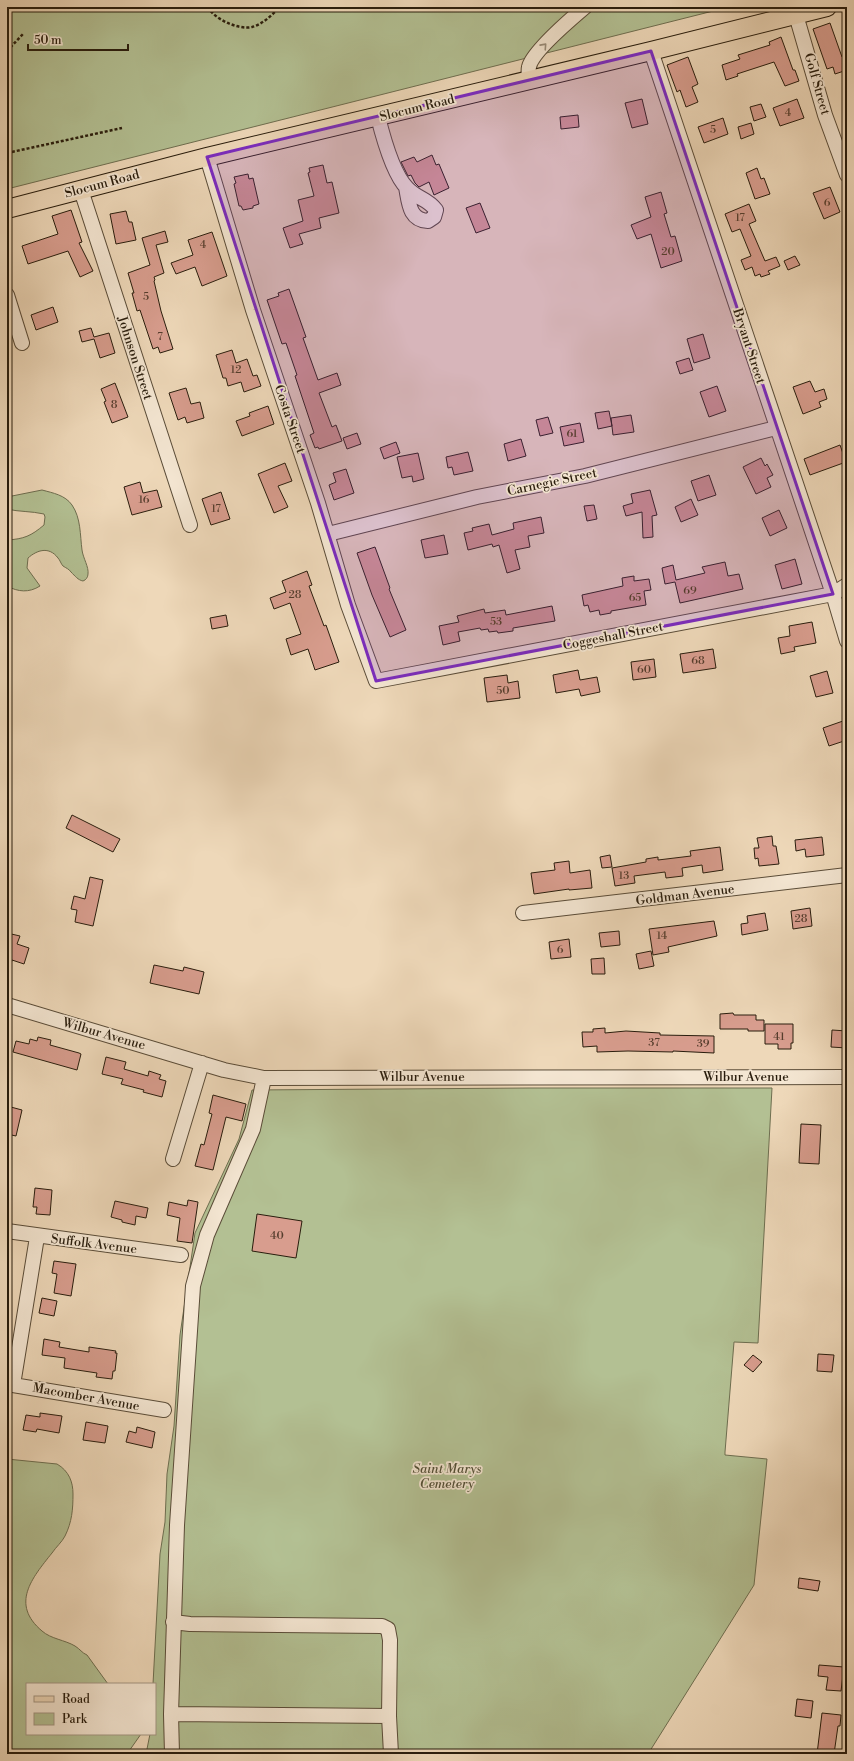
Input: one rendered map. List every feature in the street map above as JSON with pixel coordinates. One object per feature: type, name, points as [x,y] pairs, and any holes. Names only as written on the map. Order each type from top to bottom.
[{"type":"main road","name":"Slocum Road","points":[[7,209],[206,157],[378,117],[827,7]]},
{"type":"street","points":[[529,80],[529,66],[532,60],[555,34],[585,7]]},
{"type":"street","name":"Golf Street","points":[[796,15],[825,115],[847,175]]},
{"type":"street","name":"Bryant Street","points":[[651,51],[776,428],[833,594],[847,641]]},
{"type":"street","points":[[378,117],[384,140],[401,182],[406,187]]},
{"type":"street","name":"Costa Street","points":[[206,157],[253,310],[328,534],[348,605],[376,681]]},
{"type":"street","name":"Johnson Street","points":[[81,190],[190,525]]},
{"type":"street","points":[[7,295],[22,342]]},
{"type":"street","name":"Carnegie Street","points":[[328,534],[477,497],[585,476],[776,428]]},
{"type":"street","name":"Coggeshall Street","points":[[376,681],[833,594],[847,585]]},
{"type":"street","name":"Goldman Avenue","points":[[523,913],[847,875]]},
{"type":"street","name":"Wilbur Avenue","points":[[7,1005],[239,1074],[264,1078],[847,1077]]},
{"type":"street","points":[[173,1159],[202,1063]]},
{"type":"street","points":[[172,1754],[171,1714],[173,1622],[178,1504],[193,1286],[207,1235],[253,1129],[264,1078]]},
{"type":"street","name":"Suffolk Avenue","points":[[7,1232],[180,1255]]},
{"type":"street","points":[[10,1384],[37,1237]]},
{"type":"street","name":"Macomber Avenue","points":[[10,1384],[164,1410]]},
{"type":"street","points":[[173,1622],[190,1624],[382,1626],[388,1629],[390,1640],[389,1716],[391,1754]]},
{"type":"street","points":[[171,1714],[389,1716]]},
{"type":"path","points":[[208,7],[216,17],[233,25],[246,28],[263,22],[280,7]]},
{"type":"path","points":[[7,51],[23,34]]},
{"type":"path","points":[[7,153],[122,128]]},
{"type":"highlighted area","points":[[651,51],[833,594],[376,681],[207,157]]},
{"type":"green space","points":[[8,7],[729,7],[7,189]]},
{"type":"green space","points":[[42,490],[54,493],[66,499],[75,510],[79,521],[82,550],[88,568],[88,576],[84,581],[80,580],[63,566],[54,554],[43,550],[28,558],[27,568],[40,586],[28,591],[15,590],[7,586],[7,540],[23,538],[35,532],[44,525],[45,517],[44,514],[7,509],[7,497]]},
{"type":"green space","name":"Saint Marys Cemetery","points":[[772,1088],[758,1343],[734,1342],[725,1452],[725,1455],[767,1459],[754,1585],[648,1754],[146,1754],[150,1735],[156,1735],[156,1683],[153,1683],[160,1554],[165,1522],[167,1474],[174,1426],[180,1335],[195,1233],[239,1139],[252,1090]]},
{"type":"green space","points":[[7,1459],[57,1464],[65,1470],[70,1477],[73,1494],[71,1521],[64,1538],[45,1562],[32,1582],[26,1601],[27,1611],[32,1621],[46,1634],[77,1647],[87,1655],[107,1683],[26,1683],[26,1735],[140,1735],[127,1754],[7,1754]]},
{"type":"building","points":[[830,23],[842,57],[847,55],[847,70],[835,74],[833,67],[827,69],[813,29]]},
{"type":"building","points":[[781,37],[793,70],[795,70],[799,81],[785,86],[774,62],[737,74],[738,76],[726,80],[722,65],[740,59],[738,55],[770,45],[769,42]]},
{"type":"building","points":[[688,57],[698,84],[692,87],[698,102],[686,107],[680,90],[677,92],[667,65]]},
{"type":"building","points":[[642,99],[648,124],[632,128],[625,103]]},
{"type":"building","points":[[797,99],[804,118],[780,126],[773,108]]},
{"type":"building","points":[[761,104],[766,117],[754,121],[750,107]]},
{"type":"building","points":[[578,115],[579,127],[561,129],[560,117]]},
{"type":"building","points":[[723,118],[728,134],[704,143],[698,127]]},
{"type":"building","points":[[751,123],[754,134],[741,139],[738,127]]},
{"type":"building","points":[[432,155],[436,165],[439,164],[449,188],[434,195],[429,182],[419,187],[411,175],[408,176],[401,162],[414,157],[417,162]]},
{"type":"building","points":[[323,165],[327,183],[332,182],[339,213],[319,218],[321,228],[299,234],[303,244],[290,248],[283,228],[303,221],[298,200],[314,196],[308,173],[310,172],[309,168]]},
{"type":"building","points":[[757,168],[761,179],[764,178],[770,194],[755,199],[746,173]]},
{"type":"building","points":[[248,174],[249,179],[253,178],[259,204],[253,206],[253,208],[243,210],[241,206],[239,206],[234,177]]},
{"type":"building","points":[[830,187],[840,212],[824,219],[813,193]]},
{"type":"building","points":[[661,192],[667,213],[664,214],[671,237],[675,236],[682,261],[661,268],[651,234],[637,239],[631,225],[651,217],[645,197]]},
{"type":"building","points":[[480,203],[490,228],[476,233],[466,208]]},
{"type":"building","points":[[749,204],[756,221],[749,224],[765,261],[776,257],[780,266],[768,271],[770,274],[761,277],[760,274],[755,276],[752,267],[745,270],[741,260],[751,256],[740,229],[732,232],[725,214]]},
{"type":"building","points":[[71,210],[82,242],[79,243],[93,271],[80,277],[68,251],[28,264],[22,246],[58,234],[52,216]]},
{"type":"building","points":[[126,211],[129,222],[132,222],[136,240],[116,244],[110,214]]},
{"type":"building","points":[[165,231],[168,242],[156,245],[164,273],[154,277],[154,281],[161,311],[173,349],[160,353],[158,347],[153,349],[140,310],[137,311],[132,293],[134,293],[128,273],[150,265],[142,238]]},
{"type":"building","points":[[212,232],[227,276],[202,286],[195,267],[176,274],[171,263],[193,255],[188,240]]},
{"type":"building","points":[[795,256],[800,265],[788,270],[784,261]]},
{"type":"building","points":[[289,289],[306,337],[303,338],[318,380],[337,373],[341,385],[319,393],[332,427],[336,425],[342,441],[319,449],[318,447],[315,448],[310,435],[314,433],[295,376],[297,375],[286,343],[282,344],[267,300],[279,296],[278,293]]},
{"type":"building","points":[[53,307],[58,322],[36,330],[31,315]]},
{"type":"building","points":[[91,328],[94,337],[109,333],[115,353],[100,358],[94,339],[82,342],[79,331]]},
{"type":"building","points":[[703,334],[710,358],[694,363],[687,339]]},
{"type":"building","points":[[232,350],[236,363],[247,359],[253,376],[257,375],[261,386],[244,392],[241,382],[228,386],[226,378],[223,378],[216,355]]},
{"type":"building","points":[[689,358],[693,370],[680,374],[676,362]]},
{"type":"building","points":[[810,381],[815,392],[824,389],[827,399],[819,402],[821,407],[803,414],[793,387]]},
{"type":"building","points":[[115,383],[128,417],[112,423],[101,389]]},
{"type":"building","points":[[717,386],[726,411],[709,417],[700,392]]},
{"type":"building","points":[[186,388],[191,404],[200,402],[204,418],[187,423],[185,417],[178,420],[169,393]]},
{"type":"building","points":[[268,406],[274,424],[242,436],[236,421],[250,416],[249,413]]},
{"type":"building","points":[[609,411],[612,426],[598,429],[595,413]]},
{"type":"building","points":[[631,415],[634,432],[613,435],[611,418]]},
{"type":"building","points":[[548,417],[553,433],[540,436],[536,420]]},
{"type":"building","points":[[580,423],[584,442],[564,446],[560,427]]},
{"type":"building","points":[[357,433],[361,444],[347,449],[343,438]]},
{"type":"building","points":[[521,439],[526,456],[508,461],[504,444]]},
{"type":"building","points":[[396,442],[400,453],[384,459],[380,448]]},
{"type":"building","points":[[840,445],[846,462],[810,475],[804,459]]},
{"type":"building","points":[[468,452],[473,471],[454,475],[452,467],[448,468],[446,457]]},
{"type":"building","points":[[418,453],[424,479],[413,482],[412,476],[402,478],[397,457]]},
{"type":"building","points":[[761,458],[765,466],[767,464],[773,475],[767,478],[771,487],[756,494],[743,467]]},
{"type":"building","points":[[285,463],[292,481],[278,486],[288,507],[274,513],[258,474]]},
{"type":"building","points":[[346,469],[354,493],[334,500],[329,485],[336,482],[333,473]]},
{"type":"building","points":[[709,475],[716,495],[698,501],[691,481]]},
{"type":"building","points":[[140,482],[143,493],[157,490],[162,507],[132,515],[124,487]]},
{"type":"building","points":[[650,490],[657,515],[652,516],[653,537],[643,538],[642,512],[626,516],[623,506],[633,503],[631,494]]},
{"type":"building","points":[[221,492],[230,519],[211,525],[202,499]]},
{"type":"building","points":[[691,499],[698,515],[681,522],[675,507]]},
{"type":"building","points":[[594,505],[597,519],[587,521],[584,506]]},
{"type":"building","points":[[779,510],[787,528],[770,536],[762,518]]},
{"type":"building","points":[[541,517],[544,533],[528,536],[530,547],[515,550],[520,569],[507,573],[499,545],[493,547],[492,544],[468,550],[464,533],[473,531],[472,528],[489,524],[492,535],[514,529],[513,523]]},
{"type":"building","points":[[444,535],[448,554],[425,558],[421,540]]},
{"type":"building","points":[[375,547],[390,588],[389,589],[406,630],[390,637],[372,595],[357,553]]},
{"type":"building","points":[[795,559],[802,584],[782,589],[775,565]]},
{"type":"building","points":[[725,562],[728,576],[739,574],[743,589],[680,603],[675,582],[665,584],[662,568],[673,565],[676,580],[705,573],[702,567]]},
{"type":"building","points":[[307,571],[312,585],[309,586],[324,626],[326,625],[339,662],[315,670],[308,649],[291,655],[286,639],[301,634],[290,603],[274,609],[270,598],[286,592],[282,581]]},
{"type":"building","points":[[634,576],[634,581],[649,579],[651,590],[644,591],[646,605],[611,611],[611,613],[600,615],[599,610],[590,612],[588,605],[584,606],[582,595],[623,586],[622,578]]},
{"type":"building","points":[[552,606],[555,621],[513,628],[513,631],[498,633],[497,631],[489,632],[488,629],[481,630],[480,628],[458,632],[460,641],[443,645],[439,626],[459,622],[457,616],[484,609],[485,613],[505,610],[506,615]]},
{"type":"building","points":[[226,615],[228,626],[212,629],[210,618]]},
{"type":"building","points":[[812,622],[816,643],[794,647],[795,651],[781,654],[778,638],[790,636],[789,626]]},
{"type":"building","points":[[713,649],[716,668],[683,673],[680,654]]},
{"type":"building","points":[[654,659],[656,677],[633,680],[631,662]]},
{"type":"building","points":[[578,670],[580,680],[597,677],[600,692],[581,696],[579,689],[556,693],[553,675]]},
{"type":"building","points":[[827,671],[833,693],[816,697],[810,676]]},
{"type":"building","points":[[507,675],[508,683],[518,681],[520,698],[487,702],[484,678]]},
{"type":"building","points":[[843,721],[845,726],[847,725],[847,740],[829,746],[823,728]]},
{"type":"building","points":[[72,815],[120,839],[113,852],[66,828]]},
{"type":"building","points":[[772,836],[773,846],[776,846],[779,864],[759,866],[758,858],[755,859],[754,848],[759,848],[757,838]]},
{"type":"building","points":[[822,837],[824,855],[806,857],[805,849],[796,851],[795,840]]},
{"type":"building","points":[[720,847],[723,870],[703,873],[702,865],[682,868],[683,876],[666,878],[665,872],[634,876],[635,883],[615,886],[612,868],[646,862],[646,859],[658,857],[658,860],[691,856],[690,851]]},
{"type":"building","points":[[610,855],[612,867],[602,868],[600,857]]},
{"type":"building","points":[[569,861],[570,873],[590,870],[592,888],[569,889],[534,894],[531,873],[555,870],[554,863]]},
{"type":"building","points":[[90,877],[103,880],[93,926],[75,922],[77,910],[71,909],[74,896],[85,899]]},
{"type":"building","points":[[810,908],[812,926],[793,929],[791,911]]},
{"type":"building","points":[[765,913],[768,930],[742,935],[741,924],[748,923],[747,916]]},
{"type":"building","points":[[714,921],[717,936],[668,947],[669,952],[653,955],[649,929]]},
{"type":"building","points":[[619,931],[620,945],[601,947],[599,933]]},
{"type":"building","points":[[7,933],[20,936],[17,944],[29,948],[24,964],[12,960],[10,969],[7,968]]},
{"type":"building","points":[[569,939],[571,957],[551,959],[549,942]]},
{"type":"building","points":[[651,951],[654,966],[639,969],[636,954]]},
{"type":"building","points":[[604,958],[605,974],[592,974],[591,959]]},
{"type":"building","points":[[154,965],[183,971],[184,967],[204,972],[199,994],[150,983]]},
{"type":"building","points":[[733,1013],[734,1015],[756,1015],[756,1020],[764,1020],[764,1031],[748,1031],[748,1029],[720,1029],[720,1014]]},
{"type":"building","points":[[765,1024],[793,1024],[793,1043],[791,1043],[791,1049],[778,1049],[778,1044],[765,1044]]},
{"type":"building","points":[[605,1028],[605,1033],[626,1031],[660,1033],[660,1035],[714,1036],[714,1053],[673,1051],[597,1052],[597,1046],[583,1047],[582,1032],[593,1032],[593,1029]]},
{"type":"building","points":[[832,1030],[847,1031],[847,1048],[831,1047]]},
{"type":"building","points":[[38,1037],[51,1040],[50,1045],[81,1054],[77,1070],[13,1052],[16,1041],[29,1044],[30,1039],[37,1041]]},
{"type":"building","points":[[106,1057],[126,1062],[124,1069],[148,1076],[149,1071],[161,1075],[159,1079],[166,1081],[162,1097],[143,1092],[144,1090],[121,1084],[123,1079],[102,1074]]},
{"type":"building","points":[[213,1095],[246,1104],[242,1121],[226,1117],[213,1170],[195,1166],[201,1144],[204,1145],[212,1114],[209,1113]]},
{"type":"building","points":[[7,1106],[22,1110],[16,1136],[7,1134]]},
{"type":"building","points":[[801,1124],[821,1125],[819,1164],[799,1163]]},
{"type":"building","points":[[35,1188],[52,1190],[50,1215],[36,1214],[37,1207],[33,1207]]},
{"type":"building","points":[[188,1200],[198,1202],[192,1243],[177,1241],[180,1218],[167,1215],[169,1202],[187,1206]]},
{"type":"building","points":[[115,1201],[148,1208],[146,1218],[136,1216],[135,1225],[122,1222],[122,1220],[111,1217]]},
{"type":"building","points":[[257,1214],[302,1221],[296,1258],[252,1251]]},
{"type":"building","points":[[54,1261],[76,1264],[71,1296],[54,1293],[57,1274],[52,1273]]},
{"type":"building","points":[[42,1298],[57,1301],[54,1316],[39,1313]]},
{"type":"building","points":[[44,1339],[60,1342],[59,1347],[89,1352],[89,1347],[116,1351],[115,1371],[113,1371],[112,1379],[96,1377],[97,1373],[64,1368],[65,1358],[42,1355]]},
{"type":"building","points":[[818,1354],[834,1355],[832,1372],[817,1371]]},
{"type":"building","points":[[753,1355],[762,1362],[753,1372],[744,1365]]},
{"type":"building","points":[[40,1413],[62,1416],[59,1433],[37,1429],[36,1432],[23,1430],[26,1415],[40,1417]]},
{"type":"building","points":[[86,1422],[108,1426],[105,1443],[83,1440]]},
{"type":"building","points":[[137,1427],[155,1432],[152,1448],[126,1442],[129,1431],[136,1433]]},
{"type":"building","points":[[799,1578],[820,1581],[818,1591],[798,1588]]},
{"type":"building","points":[[819,1665],[844,1667],[841,1691],[826,1690],[828,1677],[818,1676]]},
{"type":"building","points":[[797,1699],[813,1701],[811,1718],[795,1716]]},
{"type":"building","points":[[822,1713],[841,1715],[834,1754],[817,1754]]}]
